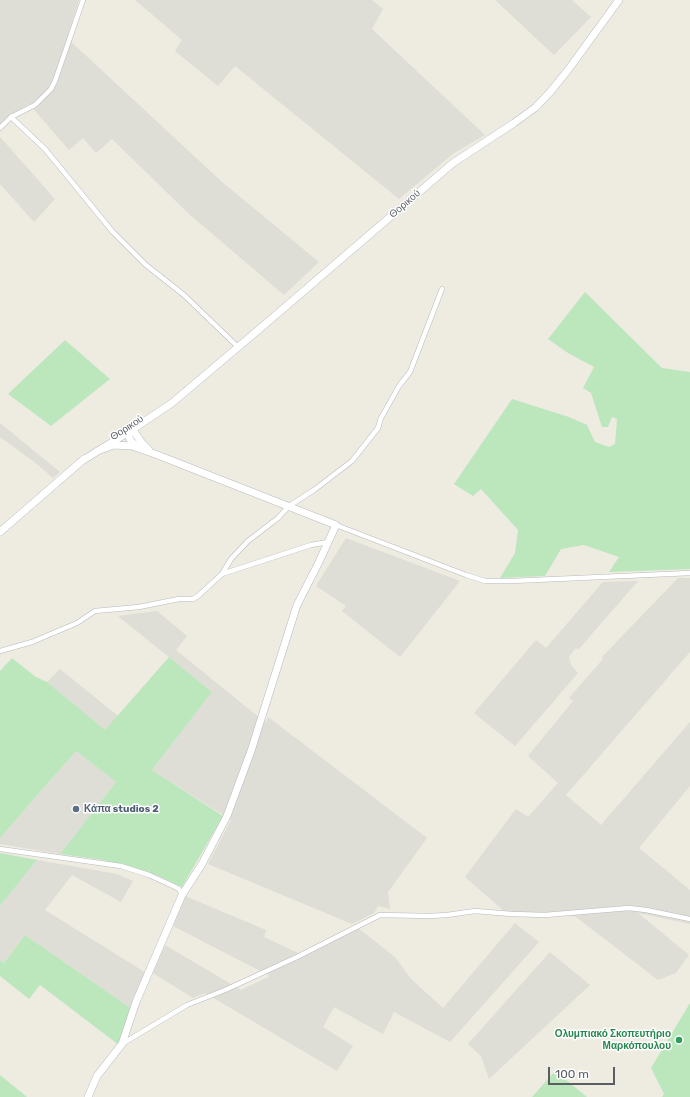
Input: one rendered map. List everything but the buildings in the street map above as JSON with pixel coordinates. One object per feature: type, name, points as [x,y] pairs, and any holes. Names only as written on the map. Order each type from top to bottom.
[{"type":"main road","name":"Θορικού","points":[[0,532],[102,444],[172,403],[452,163],[518,120],[539,103],[568,70],[619,0]]},
{"type":"main road","name":"Θορικού","points":[[80,462],[129,429]]},
{"type":"main road","points":[[129,429],[155,454]]},
{"type":"main road","points":[[129,429],[134,444],[141,449]]},
{"type":"main road","points":[[88,1097],[97,1076],[122,1044],[136,1002],[171,924],[182,895],[202,864],[227,816],[251,751],[297,605],[336,525],[141,449],[123,445],[114,445],[97,451]]},
{"type":"street","points":[[0,128],[11,117],[35,105],[51,89],[83,0]]},
{"type":"street","points":[[11,117],[49,153],[112,231],[146,264],[184,295],[238,347]]},
{"type":"street","points":[[0,651],[32,642],[72,626],[100,609],[118,610],[179,599],[193,599],[222,574],[231,559],[248,541],[278,518],[289,506],[314,490],[352,461],[378,428],[381,418],[399,386],[410,372],[442,289]]},
{"type":"street","points":[[336,525],[466,575],[485,580],[512,581],[690,573]]},
{"type":"street","points":[[222,574],[311,545],[328,542]]},
{"type":"street","points":[[0,849],[121,866],[170,884],[179,889],[182,895]]},
{"type":"street","points":[[122,1044],[187,1005],[225,990],[297,957],[380,915],[430,916],[475,911],[545,915],[629,908],[690,919]]},
{"type":"shaded area","points":[[0,0],[79,0],[67,38],[222,182],[319,262],[284,295],[188,213],[112,139],[96,153],[83,138],[69,150],[29,104],[14,113],[0,125]]},
{"type":"shaded area","points":[[135,0],[372,0],[383,9],[372,29],[485,135],[454,153],[399,199],[235,66],[218,86],[175,51],[182,40]]},
{"type":"shaded area","points":[[495,0],[572,0],[591,17],[554,55]]},
{"type":"shaded area","points":[[0,137],[55,199],[34,222],[0,184]]},
{"type":"shaded area","points":[[0,423],[60,472],[53,478],[37,464],[0,437]]},
{"type":"shaded area","points":[[346,538],[460,581],[400,657],[342,611],[346,606],[316,586]]},
{"type":"shaded area","points":[[678,578],[690,578],[690,652],[566,795],[601,825],[690,722],[690,786],[639,848],[690,890],[690,924],[638,913],[689,955],[676,973],[658,980],[576,917],[550,913],[505,912],[465,877],[516,809],[528,817],[558,783],[528,756],[573,701],[569,698],[603,659],[602,657]]},
{"type":"shaded area","points":[[638,581],[578,650],[576,648],[571,654],[569,657],[571,665],[578,673],[515,746],[474,713],[536,640],[546,648],[603,582]]},
{"type":"shaded area","points":[[157,611],[187,636],[176,650],[266,723],[268,717],[427,838],[388,892],[390,909],[378,906],[374,913],[352,924],[208,864],[231,820],[152,770],[212,692],[118,616]]},
{"type":"shaded area","points":[[60,669],[118,716],[105,731],[47,682]]},
{"type":"shaded area","points":[[76,751],[116,782],[60,854],[0,844],[0,838]]},
{"type":"shaded area","points":[[37,860],[117,874],[133,881],[121,902],[72,875],[45,910],[146,973],[132,1009],[25,935],[4,963],[0,960],[0,906]]},
{"type":"shaded area","points":[[185,896],[266,930],[264,937],[298,953],[300,958],[358,928],[395,957],[411,979],[443,1008],[515,923],[539,942],[450,1042],[394,1012],[383,1034],[334,1007],[323,1027],[353,1046],[337,1071],[205,993],[193,998],[153,973],[165,945],[241,990],[270,976],[173,926]]},
{"type":"shaded area","points":[[550,952],[590,985],[489,1079],[481,1056],[468,1044]]},
{"type":"green space","points":[[585,292],[662,368],[690,372],[690,569],[609,572],[619,557],[584,545],[561,549],[545,576],[500,578],[515,553],[518,530],[481,489],[473,496],[454,484],[512,399],[569,417],[587,425],[595,442],[609,447],[615,444],[617,419],[612,417],[608,427],[602,427],[591,393],[583,388],[594,367],[568,353],[548,339]]},
{"type":"green space","points":[[65,340],[110,379],[51,426],[8,394]]},
{"type":"green space","points":[[169,657],[212,692],[152,770],[223,816],[182,887],[156,875],[103,860],[60,854],[116,782],[76,751],[0,838],[0,671],[12,658],[36,677],[47,682],[105,730]]},
{"type":"green space","points":[[0,853],[37,860],[0,906]]},
{"type":"green space","points":[[25,935],[132,1009],[118,1045],[40,985],[29,999],[0,976],[0,960],[4,963]]},
{"type":"green space","name":"Ολυμπιακό Σκοπευτήριο Μαρκόπουλου","points":[[690,1003],[690,1097],[662,1097],[664,1094],[651,1068]]},
{"type":"green space","points":[[555,1071],[587,1097],[532,1097]]},
{"type":"green space","points":[[0,1075],[27,1097],[0,1097]]},
{"type":"place","name":"Κάπα studios 2","points":[[76,809]]},
{"type":"place","name":"Ολυμπιακό Σκοπευτήριο Μαρκόπουλου","points":[[679,1040]]}]
